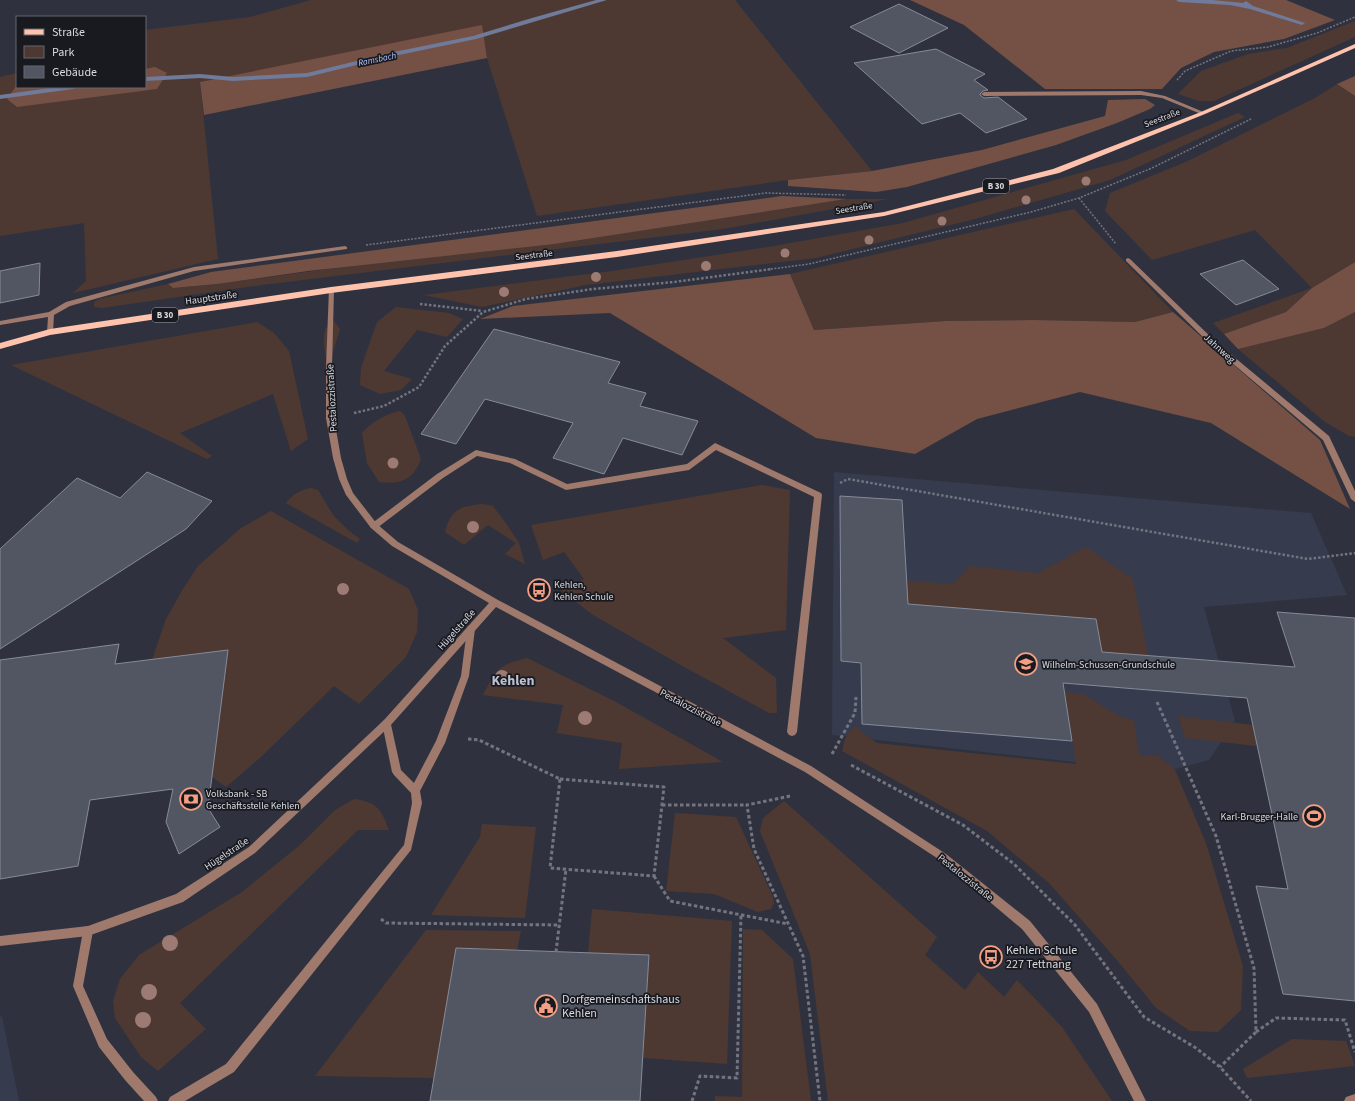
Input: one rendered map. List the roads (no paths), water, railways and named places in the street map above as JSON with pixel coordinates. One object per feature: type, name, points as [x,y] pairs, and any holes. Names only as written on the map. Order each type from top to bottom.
[{"type":"main road","name":"Seestraße","points":[[331,290],[617,254],[884,214],[1056,171],[1203,113],[1355,46]]},
{"type":"main road","name":"Hauptstraße","points":[[0,346],[50,332],[331,290]]},
{"type":"street","points":[[984,94],[1141,93],[1163,97],[1203,113]]},
{"type":"street","points":[[0,323],[51,314],[68,304],[194,269],[345,248]]},
{"type":"street","name":"Jahnweg","points":[[1128,260],[1214,344],[1326,438],[1355,499]]},
{"type":"street","name":"Pestalozzistraße","points":[[331,290],[329,367],[330,418],[337,458],[343,479],[350,495],[374,526],[395,544],[495,602],[808,769],[943,857],[1026,925],[1094,1008],[1140,1101]]},
{"type":"street","points":[[50,332],[51,314]]},
{"type":"street","points":[[374,526],[440,476],[476,454],[512,461],[566,487],[689,467],[715,446],[818,494],[792,732]]},
{"type":"street","name":"Hügelstraße","points":[[0,941],[88,931],[179,898],[252,850],[386,723],[495,602]]},
{"type":"street","points":[[415,791],[440,743],[465,676],[471,629]]},
{"type":"street","points":[[174,1101],[230,1068],[408,847],[417,803],[415,791],[397,772],[386,723]]},
{"type":"street","points":[[88,931],[78,986],[103,1043],[129,1076],[152,1101]]},
{"type":"street","points":[[1350,1101],[1355,1100]]},
{"type":"waterway","name":"Ramsbach","points":[[146,79],[200,76],[233,79],[307,75],[394,54],[474,38],[534,19],[604,0]]},
{"type":"waterway","name":"Ramsbach","points":[[1179,0],[1230,3],[1251,7]]},
{"type":"waterway","name":"Ramsbach","points":[[1246,3],[1251,7]]},
{"type":"waterway","points":[[1251,7],[1302,23]]},
{"type":"waterway","name":"Ramsbach","points":[[0,97],[66,88]]},
{"type":"place","name":"Kehlen, Kehlen Schule","points":[[539,590]]},
{"type":"place","name":"Wilhelm-Schussen-Grundschule","points":[[1026,664]]},
{"type":"place","name":"Volksbank - SB Geschäftsstelle Kehlen","points":[[191,799]]},
{"type":"place","name":"Karl-Brugger-Halle","points":[[1314,816]]},
{"type":"place","name":"Kehlen Schule 227 Tettnang","points":[[991,957]]},
{"type":"place","name":"Dorfgemeinschaftshaus Kehlen","points":[[546,1006]]},
{"type":"district","name":"Kehlen","points":[[513,680]]}]
